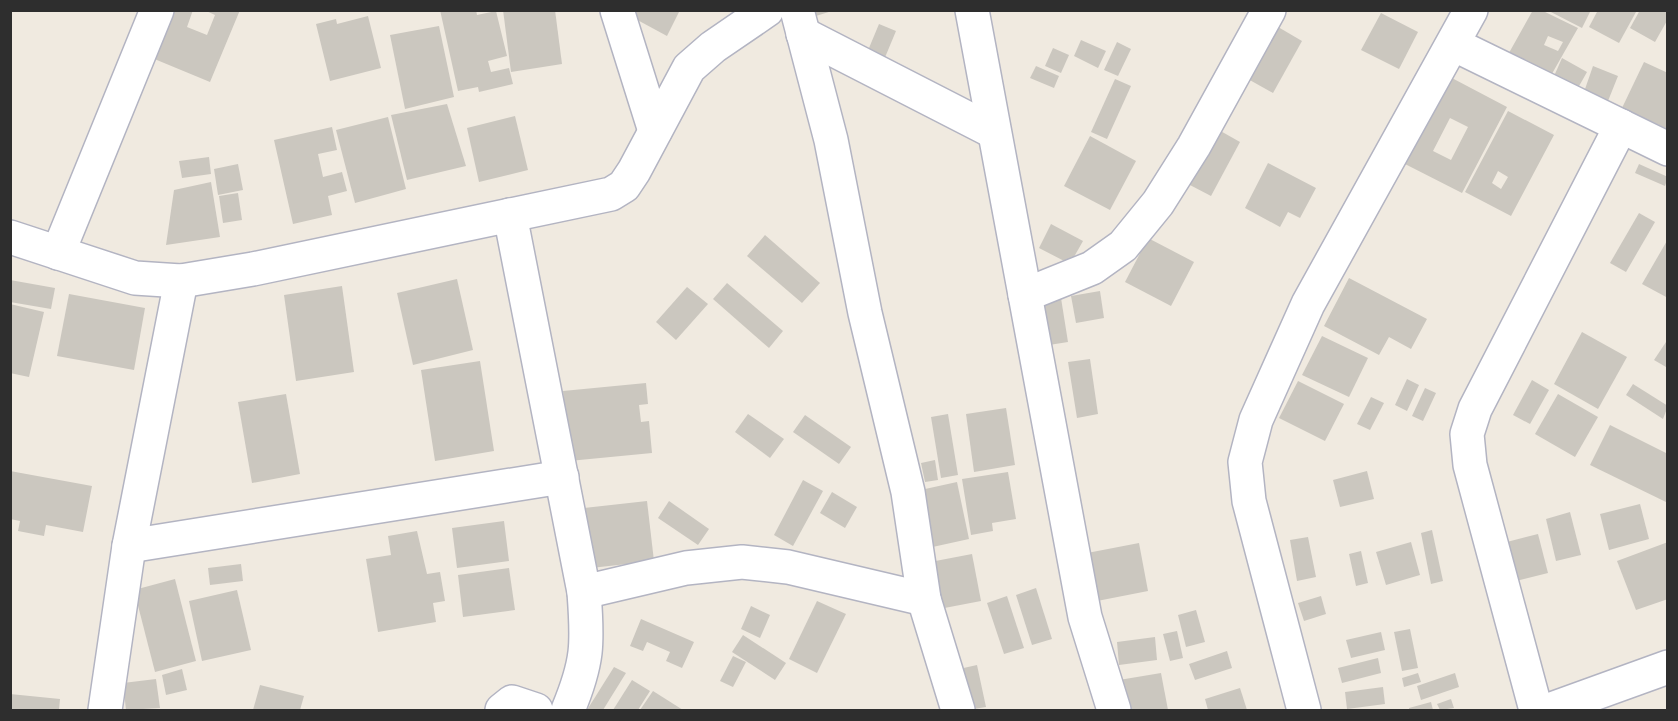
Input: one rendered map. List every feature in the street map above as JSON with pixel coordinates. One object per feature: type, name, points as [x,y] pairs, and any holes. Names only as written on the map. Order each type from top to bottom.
[{"type":"street","points":[[58,253],[157,10]]},
{"type":"street","points":[[617,10],[656,131]]},
{"type":"street","points":[[10,237],[135,278],[181,281],[253,269],[611,194],[624,186],[689,68],[713,47],[767,10]]},
{"type":"street","points":[[972,10],[1085,617],[1114,711]]},
{"type":"street","points":[[1025,295],[1092,268],[1123,246],[1158,203],[1194,146],[1269,10]]},
{"type":"street","points":[[1304,711],[1249,501],[1245,462],[1256,420],[1308,304],[1471,10]]},
{"type":"street","points":[[800,22],[994,132]]},
{"type":"street","points":[[800,22],[831,140],[865,313],[908,492],[924,599],[958,711]]},
{"type":"street","points":[[1453,44],[1668,149]]},
{"type":"street","points":[[1536,711],[1470,465],[1467,434],[1474,409],[1621,126]]},
{"type":"street","points":[[510,215],[585,592],[588,643],[582,675],[568,711]]},
{"type":"street","points":[[105,711],[129,546],[181,281]]},
{"type":"street","points":[[129,546],[562,477]]},
{"type":"street","points":[[585,592],[686,568],[742,562],[788,567],[924,599]]},
{"type":"street","points":[[1549,711],[1588,704],[1668,667]]},
{"type":"street","points":[[502,711],[512,702],[536,711]]},
{"type":"building","points":[[172,10],[193,10],[187,27],[207,35],[215,15],[204,10],[240,10],[210,82],[152,58]]},
{"type":"building","points":[[440,10],[476,10],[477,15],[496,11],[507,56],[488,61],[491,72],[509,68],[513,84],[479,92],[478,87],[458,91]]},
{"type":"building","points":[[503,10],[555,10],[562,64],[511,72]]},
{"type":"building","points":[[633,10],[680,10],[667,36],[630,16]]},
{"type":"building","points":[[801,10],[832,10],[832,11],[803,20]]},
{"type":"building","points":[[1533,10],[1541,10],[1578,28],[1549,79],[1505,60]],"holes":[[[1548,36],[1563,42],[1558,51],[1544,45]]]},
{"type":"building","points":[[1547,10],[1591,10],[1582,28]]},
{"type":"building","points":[[1598,10],[1636,12],[1619,43],[1589,27]]},
{"type":"building","points":[[1640,10],[1668,10],[1668,19],[1655,42],[1630,28]]},
{"type":"building","points":[[1381,13],[1418,32],[1399,69],[1361,50]]},
{"type":"building","points":[[368,16],[381,68],[330,81],[316,24],[336,19],[337,24]]},
{"type":"building","points":[[1268,21],[1302,41],[1273,93],[1239,74]]},
{"type":"building","points":[[879,24],[896,31],[881,67],[864,60]]},
{"type":"building","points":[[439,26],[454,97],[405,109],[390,35]]},
{"type":"building","points":[[1081,40],[1106,51],[1098,68],[1074,56]]},
{"type":"building","points":[[1117,42],[1131,49],[1118,76],[1104,70]]},
{"type":"building","points":[[1053,48],[1069,55],[1061,73],[1045,66]]},
{"type":"building","points":[[1562,58],[1587,72],[1574,95],[1551,83]]},
{"type":"building","points":[[1644,62],[1668,73],[1668,129],[1622,108]]},
{"type":"building","points":[[1036,66],[1059,76],[1054,88],[1030,78]]},
{"type":"building","points":[[1593,66],[1618,76],[1608,101],[1584,92]]},
{"type":"building","points":[[1450,77],[1507,107],[1462,193],[1405,164]],"holes":[[[1450,118],[1468,127],[1451,160],[1433,151]]]},
{"type":"building","points":[[1115,79],[1131,86],[1107,139],[1091,132]]},
{"type":"building","points":[[447,104],[466,166],[407,180],[391,115]]},
{"type":"building","points":[[1508,111],[1554,135],[1511,216],[1465,192]],"holes":[[[1498,171],[1508,177],[1501,189],[1492,183]]]},
{"type":"building","points":[[515,116],[528,170],[479,182],[467,128]]},
{"type":"building","points":[[388,117],[406,189],[355,203],[336,130]]},
{"type":"building","points":[[332,127],[337,150],[318,154],[323,177],[342,172],[347,191],[328,196],[332,215],[293,224],[274,140]]},
{"type":"building","points":[[1217,129],[1240,142],[1211,196],[1188,184]]},
{"type":"building","points":[[1090,136],[1136,161],[1110,210],[1064,186]]},
{"type":"building","points":[[209,157],[211,174],[182,178],[179,161]]},
{"type":"building","points":[[1268,163],[1316,188],[1300,218],[1288,212],[1280,227],[1245,208]]},
{"type":"building","points":[[238,164],[243,190],[218,195],[214,169]]},
{"type":"building","points":[[1639,164],[1668,177],[1665,186],[1635,173]]},
{"type":"building","points":[[211,182],[220,237],[166,245],[174,190]]},
{"type":"building","points":[[238,193],[242,220],[223,223],[219,196]]},
{"type":"building","points":[[1639,213],[1655,222],[1626,272],[1610,263]]},
{"type":"building","points":[[1051,224],[1083,241],[1070,264],[1039,248]]},
{"type":"building","points":[[765,235],[820,283],[802,303],[747,256]]},
{"type":"building","points":[[1148,238],[1194,262],[1171,306],[1125,282]]},
{"type":"building","points":[[1668,239],[1668,298],[1642,284]]},
{"type":"building","points":[[1349,278],[1427,319],[1411,349],[1389,337],[1379,355],[1324,326]]},
{"type":"building","points":[[457,279],[473,350],[413,365],[397,293]]},
{"type":"building","points":[[10,280],[55,288],[51,309],[10,302]]},
{"type":"building","points":[[727,283],[783,331],[769,348],[713,299]]},
{"type":"building","points":[[342,286],[354,372],[296,381],[284,295]]},
{"type":"building","points":[[687,287],[708,304],[676,340],[656,322]]},
{"type":"building","points":[[1100,291],[1104,318],[1076,323],[1071,296]]},
{"type":"building","points":[[69,294],[145,308],[134,370],[57,356]]},
{"type":"building","points":[[1061,298],[1068,342],[1049,345],[1042,301]]},
{"type":"building","points":[[10,304],[44,312],[29,377],[10,373]]},
{"type":"building","points":[[1582,332],[1627,357],[1598,409],[1554,384]]},
{"type":"building","points":[[1322,336],[1368,358],[1349,397],[1302,375]]},
{"type":"building","points":[[1668,339],[1668,365],[1666,367],[1654,360]]},
{"type":"building","points":[[1090,359],[1098,414],[1077,418],[1068,362]]},
{"type":"building","points":[[480,361],[494,451],[435,461],[421,370]]},
{"type":"building","points":[[1407,379],[1419,385],[1407,411],[1395,405]]},
{"type":"building","points":[[1532,380],[1549,390],[1530,424],[1513,415]]},
{"type":"building","points":[[1298,381],[1344,404],[1325,441],[1279,418]]},
{"type":"building","points":[[646,383],[648,404],[639,405],[641,422],[649,421],[652,453],[569,461],[563,391]]},
{"type":"building","points":[[1633,384],[1668,406],[1663,419],[1626,395]]},
{"type":"building","points":[[1425,388],[1436,393],[1423,421],[1412,416]]},
{"type":"building","points":[[286,394],[300,474],[252,483],[238,402]]},
{"type":"building","points":[[1558,394],[1598,417],[1575,457],[1535,434]]},
{"type":"building","points":[[1371,397],[1384,403],[1370,430],[1357,424]]},
{"type":"building","points":[[1006,408],[1015,465],[974,472],[966,414]]},
{"type":"building","points":[[748,414],[784,439],[770,458],[735,432]]},
{"type":"building","points":[[948,414],[958,475],[941,478],[931,417]]},
{"type":"building","points":[[805,415],[851,447],[839,464],[793,432]]},
{"type":"building","points":[[1610,425],[1668,454],[1666,502],[1590,465]]},
{"type":"building","points":[[935,460],[938,480],[925,482],[921,463]]},
{"type":"building","points":[[10,471],[92,486],[83,532],[46,525],[44,536],[18,531],[20,521],[10,519]]},
{"type":"building","points":[[1367,471],[1374,499],[1340,507],[1333,480]]},
{"type":"building","points":[[1008,472],[1016,519],[992,523],[993,531],[971,535],[962,479]]},
{"type":"building","points":[[803,480],[823,491],[793,546],[774,535]]},
{"type":"building","points":[[957,482],[969,539],[928,548],[916,491]]},
{"type":"building","points":[[832,492],[857,507],[845,528],[820,513]]},
{"type":"building","points":[[647,501],[654,561],[591,568],[584,508]]},
{"type":"building","points":[[669,501],[709,529],[698,545],[658,518]]},
{"type":"building","points":[[1640,504],[1649,539],[1609,550],[1600,514]]},
{"type":"building","points":[[1570,512],[1581,555],[1556,561],[1546,519]]},
{"type":"building","points":[[504,521],[509,561],[457,568],[452,528]]},
{"type":"building","points":[[1432,530],[1443,581],[1431,584],[1421,533]]},
{"type":"building","points":[[417,531],[427,574],[440,572],[445,601],[433,603],[436,622],[378,632],[366,559],[391,555],[388,536]]},
{"type":"building","points":[[1538,534],[1548,573],[1512,582],[1503,543]]},
{"type":"building","points":[[1308,537],[1316,577],[1297,581],[1290,540]]},
{"type":"building","points":[[1411,542],[1420,575],[1386,585],[1376,552]]},
{"type":"building","points":[[1668,542],[1668,599],[1636,610],[1617,561]]},
{"type":"building","points":[[1139,543],[1148,591],[1092,602],[1082,554]]},
{"type":"building","points":[[1361,551],[1368,583],[1356,586],[1349,554]]},
{"type":"building","points":[[972,554],[981,601],[934,610],[925,563]]},
{"type":"building","points":[[241,564],[243,581],[210,585],[208,568]]},
{"type":"building","points":[[509,568],[515,610],[463,617],[458,575]]},
{"type":"building","points":[[175,579],[196,661],[155,672],[134,590]]},
{"type":"building","points":[[1036,588],[1052,639],[1032,645],[1016,595]]},
{"type":"building","points":[[237,590],[251,650],[202,661],[189,601]]},
{"type":"building","points":[[1007,596],[1024,648],[1004,654],[987,603]]},
{"type":"building","points":[[1321,596],[1326,614],[1304,621],[1298,603]]},
{"type":"building","points":[[817,601],[846,614],[817,673],[789,659]]},
{"type":"building","points":[[751,606],[770,615],[760,638],[741,629]]},
{"type":"building","points":[[1196,610],[1205,642],[1186,647],[1178,615]]},
{"type":"building","points":[[641,619],[694,642],[682,668],[666,661],[670,652],[647,642],[643,651],[630,646]]},
{"type":"building","points":[[1410,629],[1418,668],[1402,671],[1394,632]]},
{"type":"building","points":[[1177,631],[1183,658],[1170,661],[1163,634]]},
{"type":"building","points":[[1381,632],[1385,650],[1351,658],[1346,640]]},
{"type":"building","points":[[743,635],[786,663],[775,680],[732,652]]},
{"type":"building","points":[[1155,637],[1157,660],[1119,665],[1117,642]]},
{"type":"building","points":[[1227,651],[1232,668],[1195,680],[1189,664]]},
{"type":"building","points":[[733,656],[746,662],[733,687],[720,681]]},
{"type":"building","points":[[1378,658],[1381,673],[1342,683],[1338,668]]},
{"type":"building","points":[[977,665],[986,707],[967,710],[959,669]]},
{"type":"building","points":[[614,667],[626,673],[603,710],[587,710]]},
{"type":"building","points":[[182,669],[187,690],[166,695],[162,675]]},
{"type":"building","points":[[1161,673],[1168,710],[1124,710],[1119,680]]},
{"type":"building","points":[[1418,673],[1421,682],[1404,687],[1402,678]]},
{"type":"building","points":[[1455,673],[1459,687],[1421,700],[1417,686]]},
{"type":"building","points":[[156,679],[160,708],[126,710],[123,683]]},
{"type":"building","points":[[632,680],[650,691],[638,710],[613,710]]},
{"type":"building","points":[[260,685],[304,696],[300,710],[253,710]]},
{"type":"building","points":[[1383,687],[1385,704],[1347,709],[1345,692]]},
{"type":"building","points":[[1240,688],[1247,710],[1208,710],[1205,699]]},
{"type":"building","points":[[653,691],[683,710],[640,710]]},
{"type":"building","points":[[10,694],[60,699],[59,710],[10,710]]},
{"type":"building","points":[[1451,699],[1454,708],[1440,710],[1437,704]]},
{"type":"building","points":[[1431,702],[1433,710],[1409,710],[1409,708]]}]
